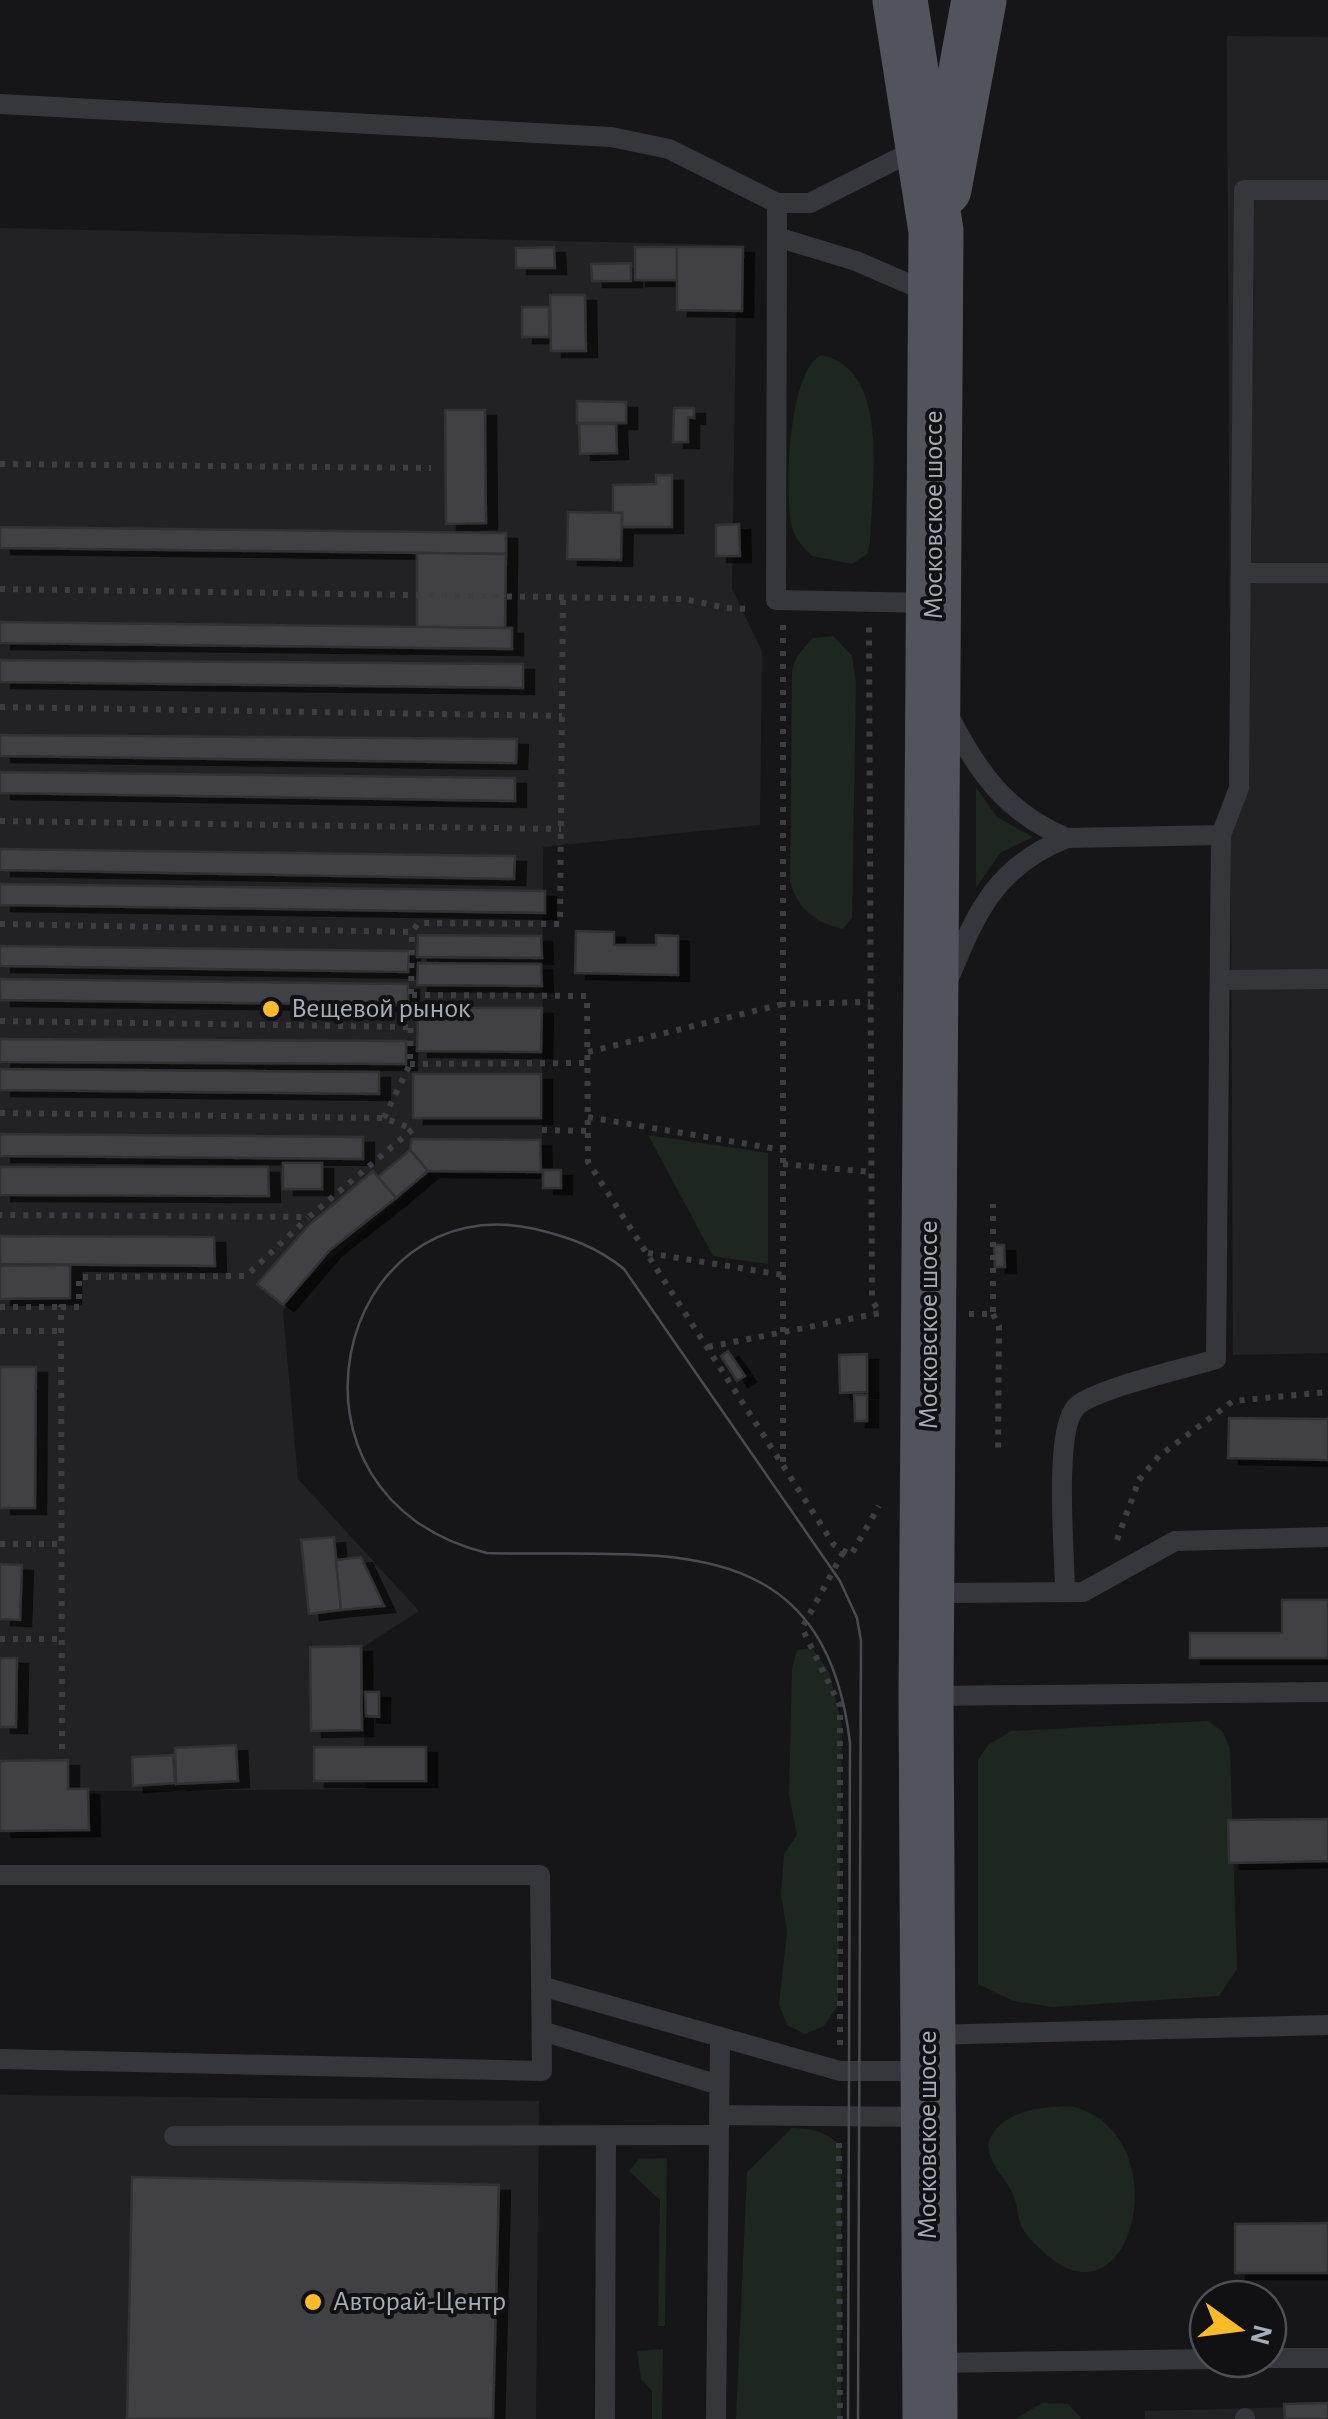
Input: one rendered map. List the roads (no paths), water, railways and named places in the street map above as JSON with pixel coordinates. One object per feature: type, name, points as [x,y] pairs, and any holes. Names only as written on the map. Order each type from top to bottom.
[{"type":"main road","points":[[900,0],[936,231]]},
{"type":"main road","points":[[936,231],[979,0]]},
{"type":"main road","name":"Московское шоссе","points":[[930,2419],[926,1696],[936,231]]},
{"type":"lane","points":[[0,104],[611,136],[669,149],[778,203],[810,203],[923,146]]},
{"type":"lane","points":[[1065,1592],[1065,1445],[1070,1416],[1089,1398],[1216,1359],[1221,835],[1238,788],[1244,190],[1328,190]]},
{"type":"lane","points":[[778,203],[776,600],[783,604],[934,602]]},
{"type":"lane","points":[[777,237],[856,262],[935,296]]},
{"type":"lane","points":[[1241,572],[1328,573]]},
{"type":"lane","points":[[933,684],[995,791],[1014,810],[1067,838]]},
{"type":"lane","points":[[931,1018],[993,888],[1018,862],[1067,838],[1221,835]]},
{"type":"lane","points":[[1220,980],[1328,979]]},
{"type":"lane","points":[[928,1593],[1083,1592],[1175,1541],[1328,1537]]},
{"type":"lane","points":[[926,1696],[1328,1692]]},
{"type":"lane","points":[[0,1875],[540,1875],[542,2071],[0,2059]]},
{"type":"lane","points":[[541,1986],[840,2071],[927,2075],[1328,2025]]},
{"type":"lane","points":[[542,2031],[719,2085]]},
{"type":"lane","points":[[716,2419],[720,2039]]},
{"type":"lane","points":[[174,2136],[606,2136],[839,2116],[927,2075]]},
{"type":"lane","points":[[605,2419],[606,2136]]},
{"type":"lane","points":[[1288,2358],[1328,2358]]},
{"type":"lane","points":[[931,2363],[1188,2359]]},
{"type":"tram line","points":[[848,2419],[850,1743],[834,1672],[806,1621],[768,1587],[722,1567],[669,1557],[487,1553],[416,1521],[371,1472],[350,1414],[351,1353],[372,1297],[411,1253],[466,1228],[547,1232],[593,1249],[624,1269],[840,1581],[857,1618],[861,1641],[858,2419]]},
{"type":"place","name":"Вещевой рынок","points":[[271,1009]]},
{"type":"place","name":"Авторай-Центр","points":[[313,2302]]}]
